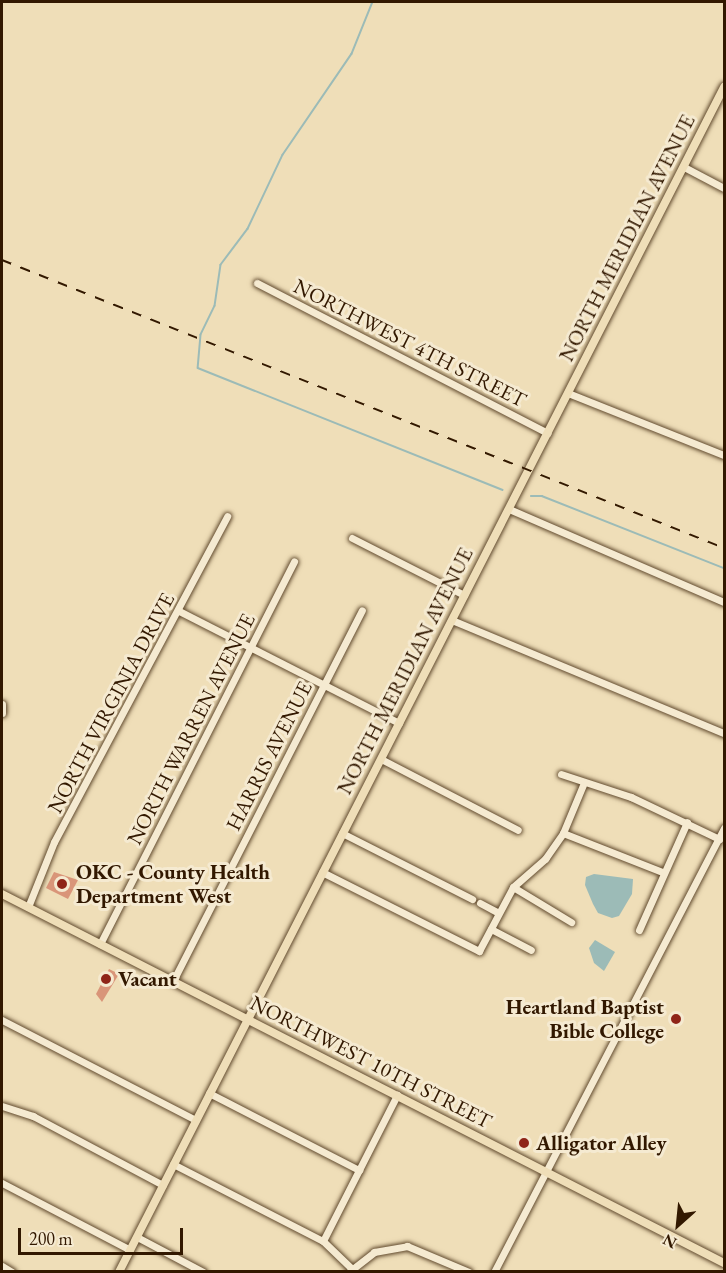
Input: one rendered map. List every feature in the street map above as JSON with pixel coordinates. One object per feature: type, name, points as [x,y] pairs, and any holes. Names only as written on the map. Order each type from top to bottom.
[{"type":"main road","name":"NORTH MERIDIAN AVENUE","points":[[119,1272],[246,1018],[724,87]]},
{"type":"main road","name":"NORTHWEST 10TH STREET","points":[[2,894],[724,1263]]},
{"type":"street","points":[[684,167],[724,188]]},
{"type":"street","name":"NORTHWEST 4TH STREET","points":[[257,283],[548,433]]},
{"type":"street","points":[[568,393],[724,455]]},
{"type":"street","points":[[509,509],[724,602]]},
{"type":"street","name":"NORTH VIRGINIA DRIVE","points":[[28,907],[54,842],[179,612],[227,516]]},
{"type":"street","points":[[352,538],[464,596]]},
{"type":"street","name":"NORTH WARREN AVENUE","points":[[100,944],[294,561]]},
{"type":"street","name":"HARRIS AVENUE","points":[[173,981],[362,610]]},
{"type":"street","points":[[179,612],[251,646],[399,723]]},
{"type":"street","points":[[452,620],[724,733]]},
{"type":"street","points":[[381,759],[518,830]]},
{"type":"street","points":[[561,774],[583,785],[631,797],[719,839]]},
{"type":"street","points":[[322,873],[479,951],[513,887],[545,859],[563,833],[583,785]]},
{"type":"street","points":[[639,930],[662,872],[687,822]]},
{"type":"street","points":[[494,1272],[544,1171],[724,828]]},
{"type":"street","points":[[563,833],[662,872]]},
{"type":"street","points":[[342,834],[472,899]]},
{"type":"street","points":[[513,887],[570,922]]},
{"type":"street","points":[[480,903],[499,913]]},
{"type":"street","points":[[491,929],[531,950]]},
{"type":"street","points":[[2,1020],[196,1120]]},
{"type":"street","points":[[209,1093],[359,1170]]},
{"type":"street","points":[[323,1241],[397,1095]]},
{"type":"street","points":[[2,1106],[33,1116],[164,1185]]},
{"type":"street","points":[[173,1164],[323,1241],[350,1270],[374,1252],[407,1246],[469,1272]]},
{"type":"street","points":[[2,1183],[130,1250]]},
{"type":"street","points":[[137,1237],[203,1272]]},
{"type":"street","points":[[2,1266],[12,1272]]},
{"type":"water","points":[[594,874],[633,879],[632,894],[619,916],[612,918],[598,913],[585,885],[586,877]]},
{"type":"water","points":[[595,940],[615,952],[604,971],[594,963],[589,948]]},
{"type":"building","name":"OKC - County Health Department West","points":[[54,872],[78,880],[68,899],[46,888]]},
{"type":"building","points":[[109,969],[119,974],[102,1002],[96,994]]},
{"type":"waterway","points":[[373,2],[352,54],[283,155],[248,229],[221,265],[215,306],[201,335],[198,368],[503,490]]},
{"type":"waterway","points":[[531,496],[542,496],[724,568]]},
{"type":"railway","points":[[2,260],[724,548]]},
{"type":"place","name":"OKC - County Health Department West","points":[[62,884]]},
{"type":"place","name":"Vacant","points":[[106,979]]},
{"type":"place","name":"Heartland Baptist Bible College","points":[[676,1019]]},
{"type":"place","name":"Alligator Alley","points":[[524,1143]]}]
